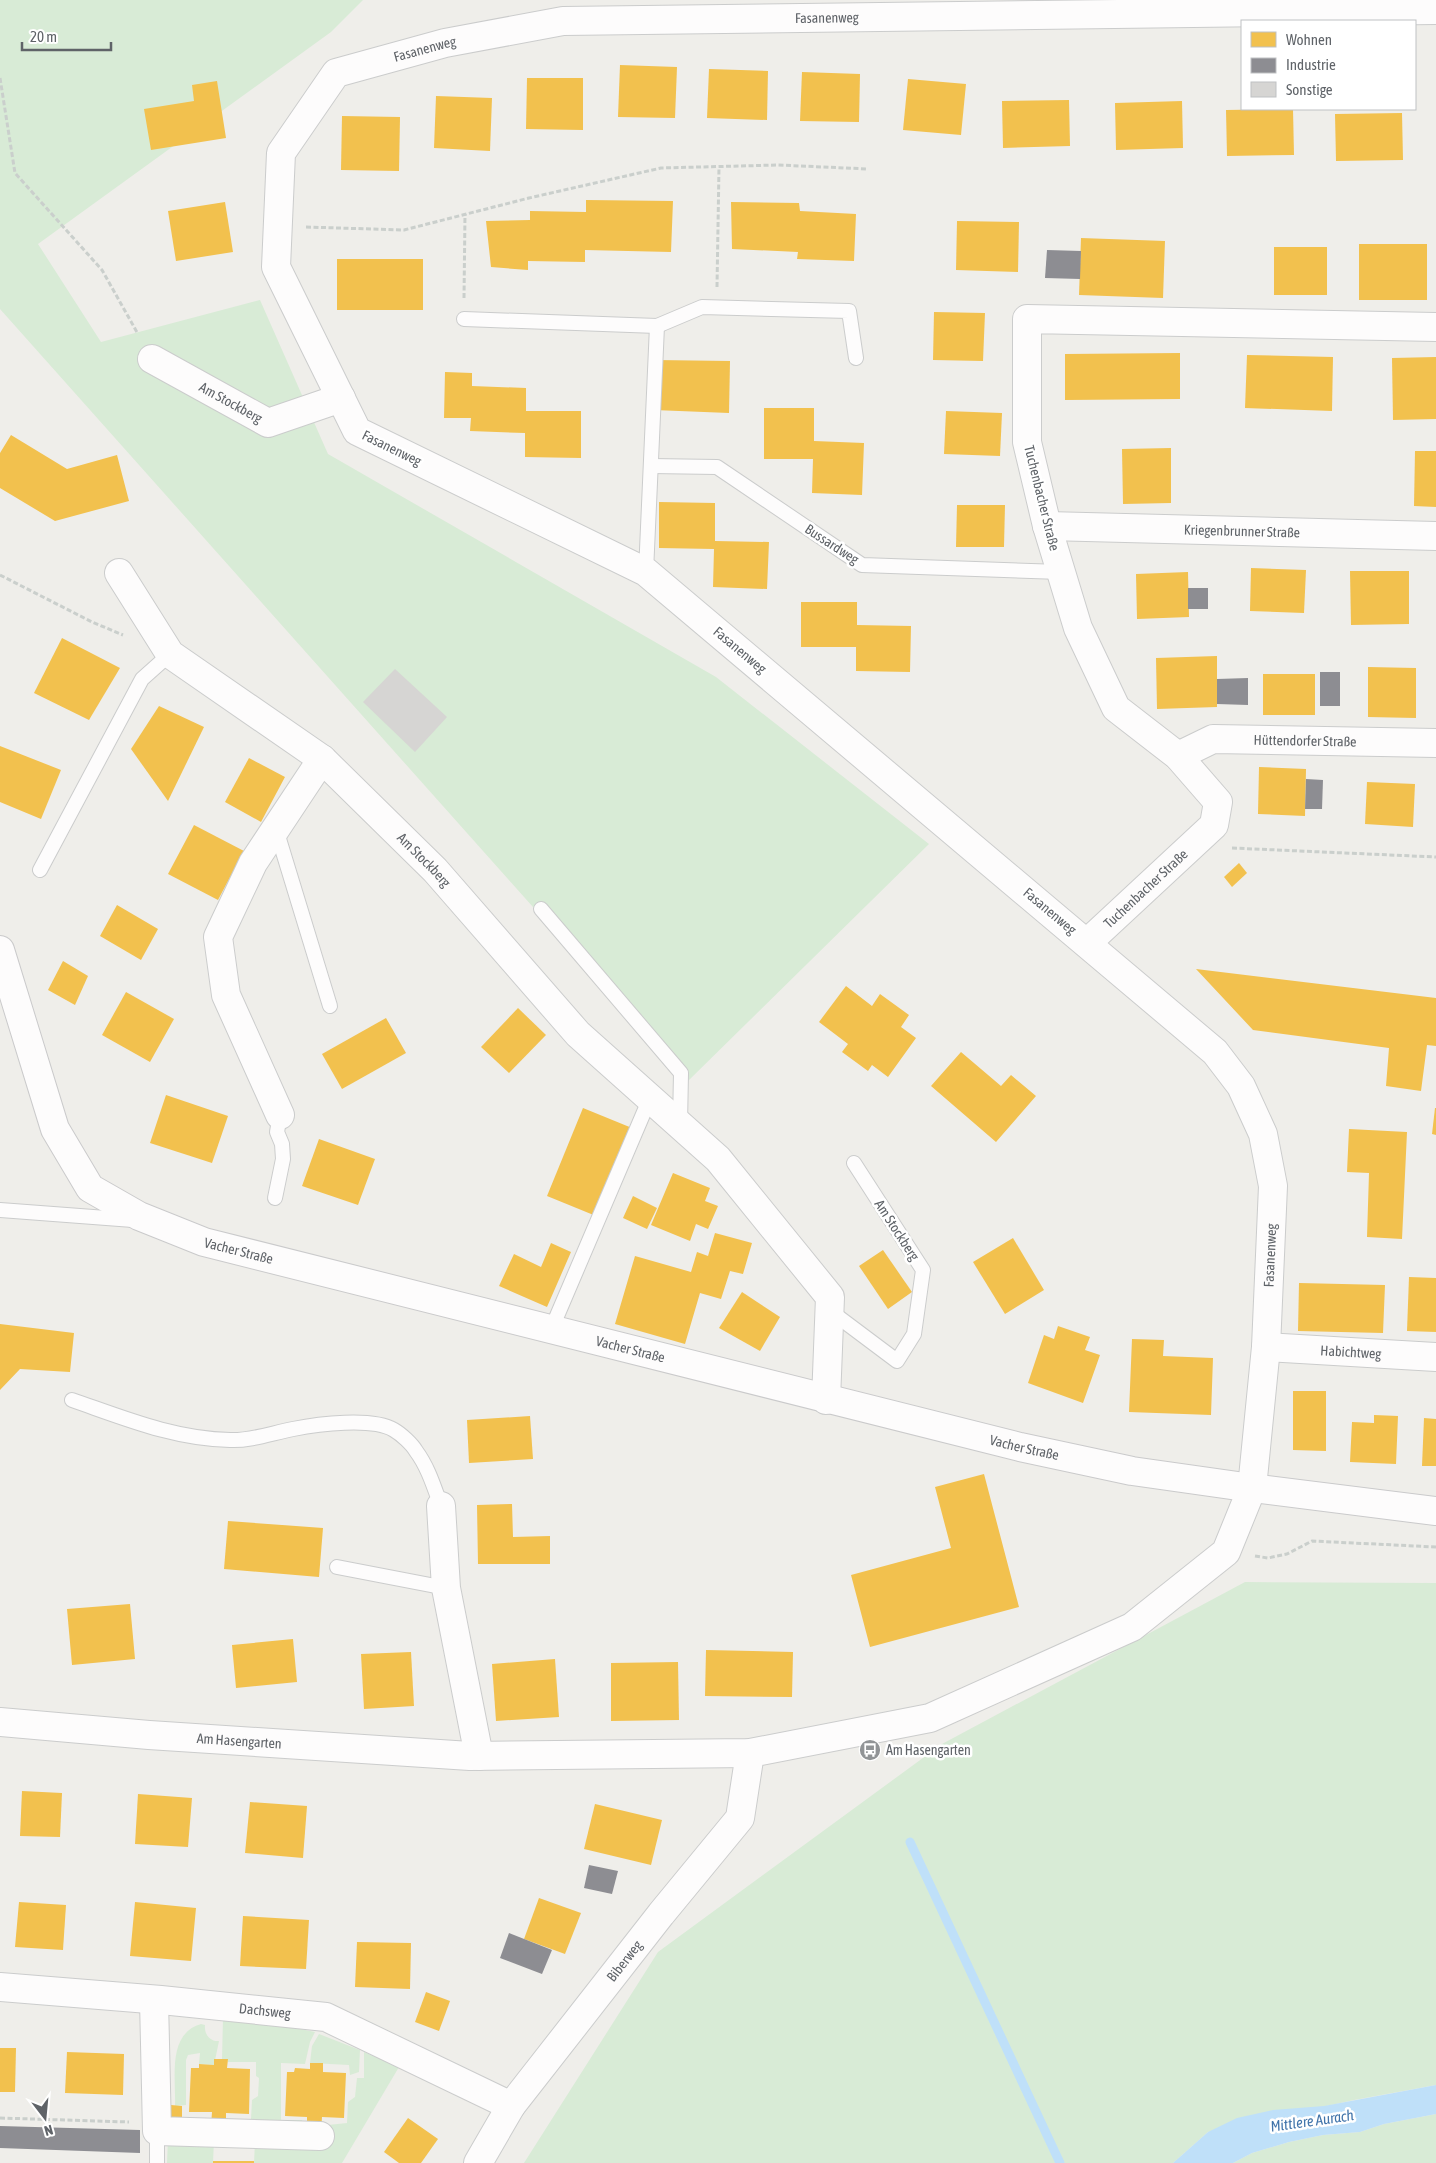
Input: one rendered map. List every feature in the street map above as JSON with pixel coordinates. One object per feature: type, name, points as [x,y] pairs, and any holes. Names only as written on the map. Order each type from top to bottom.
[{"type":"street","name":"Fasanenweg","points":[[1252,1488],[1266,1347],[1273,1186],[1263,1134],[1241,1086],[1215,1052],[646,572],[357,431],[276,267],[281,153],[336,72],[445,44],[563,21],[1436,10]]},
{"type":"street","name":"Tuchenbacher Straße","points":[[1087,943],[1214,825],[1218,802],[1178,756],[1116,708],[1078,628],[1047,526],[1027,442],[1028,319],[1436,327]]},
{"type":"street","name":"Am Stockberg","points":[[152,359],[268,423],[341,398]]},
{"type":"street","name":"Kriegenbrunner Straße","points":[[1047,526],[1436,536]]},
{"type":"street","name":"Am Stockberg","points":[[119,573],[170,654],[322,759],[435,870],[578,1034],[718,1159],[830,1297],[826,1400]]},
{"type":"street","name":"Hüttendorfer Straße","points":[[1178,756],[1213,739],[1436,743]]},
{"type":"street","points":[[280,1115],[226,995],[218,937],[253,863],[322,759]]},
{"type":"street","name":"Vacher Straße","points":[[0,950],[55,1129],[90,1188],[151,1221],[204,1242],[1020,1448],[1132,1470],[1252,1488],[1436,1511]]},
{"type":"street","name":"Habichtweg","points":[[1266,1347],[1436,1357]]},
{"type":"street","name":"Am Hasengarten","points":[[0,1722],[149,1735],[479,1756],[750,1753],[930,1718],[1132,1627],[1226,1552],[1252,1488]]},
{"type":"street","points":[[441,1506],[446,1588],[479,1756]]},
{"type":"street","name":"Biberweg","points":[[478,2163],[511,2106],[661,1914],[740,1818],[750,1753]]},
{"type":"street","name":"Dachsweg","points":[[0,1988],[154,2000],[326,2017],[511,2106]]},
{"type":"street","points":[[154,2000],[157,2127],[320,2136]]},
{"type":"lane","points":[[464,319],[656,326],[702,307],[849,311],[856,358]]},
{"type":"lane","points":[[646,572],[656,326]]},
{"type":"lane","name":"Bussardweg","points":[[651,466],[717,467],[862,564],[1061,572]]},
{"type":"lane","points":[[40,870],[142,680],[170,654]]},
{"type":"lane","points":[[276,829],[330,1006]]},
{"type":"lane","points":[[541,909],[680,1073],[680,1125]]},
{"type":"lane","points":[[551,1330],[650,1098]]},
{"type":"lane","points":[[275,1198],[283,1159],[282,1144],[277,1132],[280,1115]]},
{"type":"lane","name":"Am Stockberg","points":[[829,1310],[898,1361],[914,1334],[923,1270],[854,1163]]},
{"type":"lane","points":[[0,1210],[151,1221]]},
{"type":"lane","points":[[72,1400],[161,1431],[201,1439],[232,1440],[344,1422],[394,1430],[416,1450],[428,1471],[441,1506]]},
{"type":"lane","points":[[337,1567],[446,1588]]},
{"type":"lane","points":[[157,2127],[157,2163]]},
{"type":"path","points":[[0,78],[15,173],[102,270],[152,359]]},
{"type":"path","points":[[278,226],[404,230],[529,198],[661,168],[778,165],[868,169]]},
{"type":"path","points":[[717,307],[720,166]]},
{"type":"path","points":[[464,319],[465,214]]},
{"type":"path","points":[[0,574],[92,622],[127,636]]},
{"type":"path","points":[[1208,830],[1226,848],[1436,858]]},
{"type":"path","points":[[1226,1552],[1268,1558],[1288,1554],[1312,1542],[1436,1547]]},
{"type":"path","points":[[0,2118],[157,2127]]},
{"type":"green space","points":[[0,0],[363,0],[331,32],[38,244],[101,342],[260,300],[328,454],[716,677],[929,844],[688,1081],[0,309]]},
{"type":"green space","points":[[1245,1582],[1436,1583],[1436,2085],[1354,2100],[1208,2132],[1173,2163],[524,2163],[658,1952],[942,1744]]},
{"type":"green space","points":[[223,2018],[270,2023],[315,2032],[310,2042],[305,2064],[281,2063],[281,2120],[302,2120],[301,2132],[233,2130],[234,2119],[251,2119],[252,2100],[258,2096],[259,2078],[256,2076],[256,2062],[228,2062],[228,2059],[222,2059]]},
{"type":"green space","points":[[201,2024],[205,2025],[210,2039],[219,2041],[214,2065],[199,2064],[200,2053],[188,2055],[186,2060],[186,2105],[175,2106],[175,2070],[178,2047],[190,2029]]},
{"type":"green space","points":[[319,2034],[360,2050],[359,2072],[350,2075],[349,2065],[310,2063],[312,2046]]},
{"type":"green space","points":[[364,2052],[399,2067],[342,2163],[254,2163],[255,2141],[327,2142],[328,2125],[347,2123],[348,2102],[355,2097],[357,2078],[364,2078]]},
{"type":"green space","points":[[1436,2114],[1436,2163],[1233,2163],[1252,2153],[1289,2142],[1323,2135],[1360,2132],[1384,2124]]},
{"type":"green space","points":[[168,2139],[214,2140],[213,2163],[167,2163]]},
{"type":"water","name":"Mittlere Aurach","points":[[1436,2085],[1436,2114],[1384,2124],[1360,2132],[1323,2135],[1289,2142],[1252,2153],[1233,2163],[1173,2163],[1208,2132],[1237,2118],[1273,2110],[1324,2106]]},
{"type":"building: Wohnen","points":[[620,65],[677,67],[675,118],[618,117]]},
{"type":"building: Wohnen","points":[[709,69],[768,71],[767,120],[707,118]]},
{"type":"building: Wohnen","points":[[802,72],[860,74],[859,122],[800,121]]},
{"type":"building: Wohnen","points":[[527,78],[583,78],[583,130],[526,129]]},
{"type":"building: Wohnen","points":[[908,79],[966,84],[961,135],[903,130]]},
{"type":"building: Wohnen","points":[[217,81],[226,138],[151,150],[144,109],[194,101],[192,85]]},
{"type":"building: Wohnen","points":[[436,96],[492,98],[490,151],[434,148]]},
{"type":"building: Wohnen","points":[[1069,100],[1070,146],[1003,148],[1002,101]]},
{"type":"building: Wohnen","points":[[1182,101],[1183,148],[1116,150],[1115,103]]},
{"type":"building: Wohnen","points":[[1226,110],[1293,110],[1294,155],[1227,156]]},
{"type":"building: Wohnen","points":[[1402,113],[1403,160],[1336,161],[1335,114]]},
{"type":"building: Wohnen","points":[[342,116],[400,117],[399,171],[341,170]]},
{"type":"building: Wohnen","points":[[586,200],[673,201],[671,252],[585,250],[585,262],[528,261],[528,270],[491,267],[486,221],[530,220],[530,211],[586,212]]},
{"type":"building: Wohnen","points":[[225,202],[233,252],[176,261],[168,211]]},
{"type":"building: Wohnen","points":[[731,202],[799,203],[800,211],[856,214],[854,261],[797,259],[798,252],[732,249]]},
{"type":"building: Wohnen","points":[[957,221],[1019,222],[1018,272],[956,270]]},
{"type":"building: Wohnen","points":[[1081,238],[1165,241],[1163,298],[1079,295]]},
{"type":"building: Wohnen","points":[[1359,244],[1427,244],[1427,300],[1359,300]]},
{"type":"building: Wohnen","points":[[1274,247],[1327,247],[1327,295],[1274,295]]},
{"type":"building: Wohnen","points":[[337,259],[423,259],[423,310],[337,310]]},
{"type":"building: Wohnen","points":[[934,312],[985,313],[983,361],[933,360]]},
{"type":"building: Wohnen","points":[[1180,353],[1180,399],[1065,400],[1065,354]]},
{"type":"building: Wohnen","points":[[1247,355],[1333,357],[1332,411],[1245,408]]},
{"type":"building: Wohnen","points":[[1436,357],[1436,419],[1393,420],[1392,358]]},
{"type":"building: Wohnen","points":[[655,360],[730,361],[729,413],[654,410]]},
{"type":"building: Wohnen","points":[[445,372],[472,373],[472,386],[526,388],[526,411],[581,411],[581,458],[525,457],[525,433],[470,431],[471,418],[444,418]]},
{"type":"building: Wohnen","points":[[764,408],[814,408],[814,441],[864,443],[862,495],[812,493],[813,459],[764,459]]},
{"type":"building: Wohnen","points":[[946,411],[1002,413],[1000,456],[944,454]]},
{"type":"building: Wohnen","points":[[11,435],[67,469],[117,455],[129,501],[55,521],[0,488],[0,453]]},
{"type":"building: Wohnen","points":[[1171,448],[1171,503],[1123,504],[1122,449]]},
{"type":"building: Wohnen","points":[[1415,451],[1436,451],[1436,507],[1414,506]]},
{"type":"building: Wohnen","points":[[659,502],[715,503],[715,541],[769,542],[767,589],[713,587],[714,549],[659,548]]},
{"type":"building: Wohnen","points":[[957,505],[1005,505],[1004,547],[956,547]]},
{"type":"building: Wohnen","points":[[1251,568],[1306,570],[1304,613],[1250,611]]},
{"type":"building: Wohnen","points":[[1350,571],[1409,571],[1409,624],[1351,625]]},
{"type":"building: Wohnen","points":[[1188,572],[1189,617],[1137,619],[1136,574]]},
{"type":"building: Wohnen","points":[[801,602],[857,602],[857,625],[911,626],[910,672],[856,671],[856,647],[801,647]]},
{"type":"building: Wohnen","points":[[62,638],[120,668],[89,720],[34,693]]},
{"type":"building: Wohnen","points":[[1217,656],[1217,707],[1157,709],[1156,658]]},
{"type":"building: Wohnen","points":[[1368,667],[1416,668],[1416,718],[1368,717]]},
{"type":"building: Wohnen","points":[[1263,674],[1315,674],[1315,715],[1263,715]]},
{"type":"building: Wohnen","points":[[159,706],[204,727],[168,801],[131,749]]},
{"type":"building: Wohnen","points":[[0,746],[61,770],[41,819],[0,802]]},
{"type":"building: Wohnen","points":[[249,758],[285,777],[261,822],[225,802]]},
{"type":"building: Wohnen","points":[[1259,767],[1306,769],[1305,816],[1258,814]]},
{"type":"building: Wohnen","points":[[1367,782],[1415,784],[1413,827],[1365,824]]},
{"type":"building: Wohnen","points":[[194,825],[244,851],[218,900],[168,874]]},
{"type":"building: Wohnen","points":[[1239,863],[1247,873],[1232,887],[1224,877]]},
{"type":"building: Wohnen","points":[[117,905],[158,929],[141,960],[100,936]]},
{"type":"building: Wohnen","points":[[63,961],[88,976],[75,1005],[48,990]]},
{"type":"building: Wohnen","points":[[1196,969],[1436,998],[1436,1046],[1427,1045],[1421,1091],[1386,1086],[1389,1048],[1253,1030]]},
{"type":"building: Wohnen","points":[[846,986],[872,1006],[880,994],[909,1015],[901,1027],[916,1038],[888,1077],[872,1065],[868,1071],[842,1052],[848,1044],[819,1022]]},
{"type":"building: Wohnen","points":[[126,992],[174,1019],[150,1062],[102,1035]]},
{"type":"building: Wohnen","points":[[518,1008],[546,1035],[509,1073],[481,1047]]},
{"type":"building: Wohnen","points":[[386,1018],[406,1053],[342,1089],[322,1054]]},
{"type":"building: Wohnen","points":[[961,1052],[1001,1086],[1011,1075],[1036,1096],[996,1142],[931,1086]]},
{"type":"building: Wohnen","points":[[166,1095],[228,1116],[212,1163],[150,1143]]},
{"type":"building: Wohnen","points":[[583,1108],[632,1128],[596,1216],[547,1196]]},
{"type":"building: Wohnen","points":[[1436,1108],[1436,1135],[1432,1134]]},
{"type":"building: Wohnen","points":[[1349,1129],[1407,1132],[1402,1239],[1367,1237],[1369,1173],[1347,1172]]},
{"type":"building: Wohnen","points":[[319,1139],[375,1159],[358,1205],[302,1186]]},
{"type":"building: Wohnen","points":[[673,1173],[710,1188],[705,1201],[718,1206],[708,1229],[696,1224],[690,1241],[651,1225]]},
{"type":"building: Wohnen","points":[[633,1196],[657,1208],[647,1229],[623,1218]]},
{"type":"building: Wohnen","points":[[715,1233],[752,1243],[743,1274],[730,1271],[721,1299],[700,1293],[685,1344],[615,1324],[635,1256],[691,1272],[697,1252],[708,1256]]},
{"type":"building: Wohnen","points":[[1013,1238],[1044,1290],[1005,1314],[973,1262]]},
{"type":"building: Wohnen","points":[[551,1243],[571,1252],[547,1307],[499,1286],[514,1254],[541,1267]]},
{"type":"building: Wohnen","points":[[883,1250],[912,1292],[888,1309],[859,1266]]},
{"type":"building: Wohnen","points":[[1409,1277],[1436,1278],[1436,1332],[1407,1331]]},
{"type":"building: Wohnen","points":[[1299,1283],[1385,1285],[1383,1333],[1298,1331]]},
{"type":"building: Wohnen","points":[[742,1292],[780,1317],[760,1351],[719,1328]]},
{"type":"building: Wohnen","points":[[0,1324],[74,1333],[70,1372],[20,1369],[0,1390]]},
{"type":"building: Wohnen","points":[[1058,1326],[1090,1337],[1085,1350],[1100,1355],[1083,1403],[1028,1383],[1044,1335],[1054,1339]]},
{"type":"building: Wohnen","points":[[1132,1339],[1164,1340],[1163,1356],[1213,1358],[1211,1415],[1129,1412]]},
{"type":"building: Wohnen","points":[[1293,1391],[1326,1391],[1326,1451],[1293,1450]]},
{"type":"building: Wohnen","points":[[1374,1415],[1398,1416],[1396,1464],[1350,1462],[1352,1422],[1374,1423]]},
{"type":"building: Wohnen","points":[[530,1416],[533,1459],[469,1463],[467,1420]]},
{"type":"building: Wohnen","points":[[1424,1418],[1436,1419],[1436,1466],[1422,1466]]},
{"type":"building: Wohnen","points":[[984,1474],[1019,1607],[870,1647],[851,1575],[951,1548],[935,1487]]},
{"type":"building: Wohnen","points":[[512,1504],[513,1537],[550,1536],[550,1564],[478,1564],[477,1505]]},
{"type":"building: Wohnen","points":[[228,1521],[323,1528],[319,1577],[224,1569]]},
{"type":"building: Wohnen","points":[[130,1604],[135,1659],[72,1665],[67,1609]]},
{"type":"building: Wohnen","points":[[293,1639],[297,1682],[236,1688],[232,1645]]},
{"type":"building: Wohnen","points":[[706,1650],[793,1652],[792,1697],[705,1696]]},
{"type":"building: Wohnen","points":[[411,1652],[414,1706],[364,1709],[361,1654]]},
{"type":"building: Wohnen","points":[[555,1659],[559,1717],[496,1721],[492,1664]]},
{"type":"building: Wohnen","points":[[678,1662],[679,1720],[611,1721],[611,1663]]},
{"type":"building: Wohnen","points":[[22,1791],[62,1793],[60,1837],[20,1836]]},
{"type":"building: Wohnen","points":[[138,1794],[192,1798],[188,1847],[135,1844]]},
{"type":"building: Wohnen","points":[[250,1802],[307,1806],[303,1858],[245,1853]]},
{"type":"building: Wohnen","points":[[595,1804],[662,1820],[651,1865],[584,1849]]},
{"type":"building: Wohnen","points":[[539,1898],[581,1913],[565,1954],[524,1939]]},
{"type":"building: Wohnen","points":[[19,1902],[66,1905],[63,1950],[15,1947]]},
{"type":"building: Wohnen","points":[[135,1902],[196,1908],[191,1961],[130,1956]]},
{"type":"building: Wohnen","points":[[243,1916],[309,1920],[306,1969],[240,1966]]},
{"type":"building: Wohnen","points":[[357,1942],[411,1943],[410,1989],[355,1987]]},
{"type":"building: Wohnen","points":[[426,1992],[450,2001],[439,2031],[415,2022]]},
{"type":"building: Wohnen","points":[[0,2048],[16,2048],[15,2092],[0,2092]]},
{"type":"building: Wohnen","points":[[67,2052],[124,2054],[123,2095],[65,2093]]},
{"type":"building: Wohnen","points":[[214,2059],[228,2059],[227,2068],[250,2069],[249,2114],[226,2113],[226,2127],[211,2126],[212,2112],[189,2112],[191,2068],[199,2068],[199,2064],[214,2065]]},
{"type":"building: Wohnen","points":[[310,2063],[323,2063],[323,2072],[346,2073],[344,2118],[322,2117],[321,2131],[307,2130],[307,2117],[285,2116],[287,2072],[294,2072],[295,2068],[310,2069]]},
{"type":"building: Wohnen","points":[[171,2105],[182,2106],[182,2119],[171,2119]]},
{"type":"building: Wohnen","points":[[408,2118],[438,2139],[421,2163],[399,2163],[384,2152]]},
{"type":"building: Wohnen","points":[[213,2161],[254,2161],[254,2163],[213,2163]]},
{"type":"building: Industrie","points":[[1047,250],[1081,251],[1080,279],[1045,278]]},
{"type":"building: Industrie","points":[[1188,588],[1208,588],[1208,609],[1188,609]]},
{"type":"building: Industrie","points":[[1320,672],[1340,672],[1340,706],[1320,706]]},
{"type":"building: Industrie","points":[[1248,678],[1248,705],[1217,704],[1217,679]]},
{"type":"building: Industrie","points":[[1306,779],[1323,780],[1322,809],[1305,809]]},
{"type":"building: Industrie","points":[[589,1865],[618,1871],[612,1894],[584,1888]]},
{"type":"building: Industrie","points":[[509,1933],[552,1950],[542,1974],[500,1958]]},
{"type":"building: Industrie","points":[[0,2126],[140,2130],[140,2153],[0,2148]]},
{"type":"building: Sonstige","points":[[395,669],[447,717],[415,752],[363,702]]},
{"type":"waterway","points":[[910,1842],[1060,2163]]},
{"type":"place","name":"Am Hasengarten","points":[[870,1750]]}]
